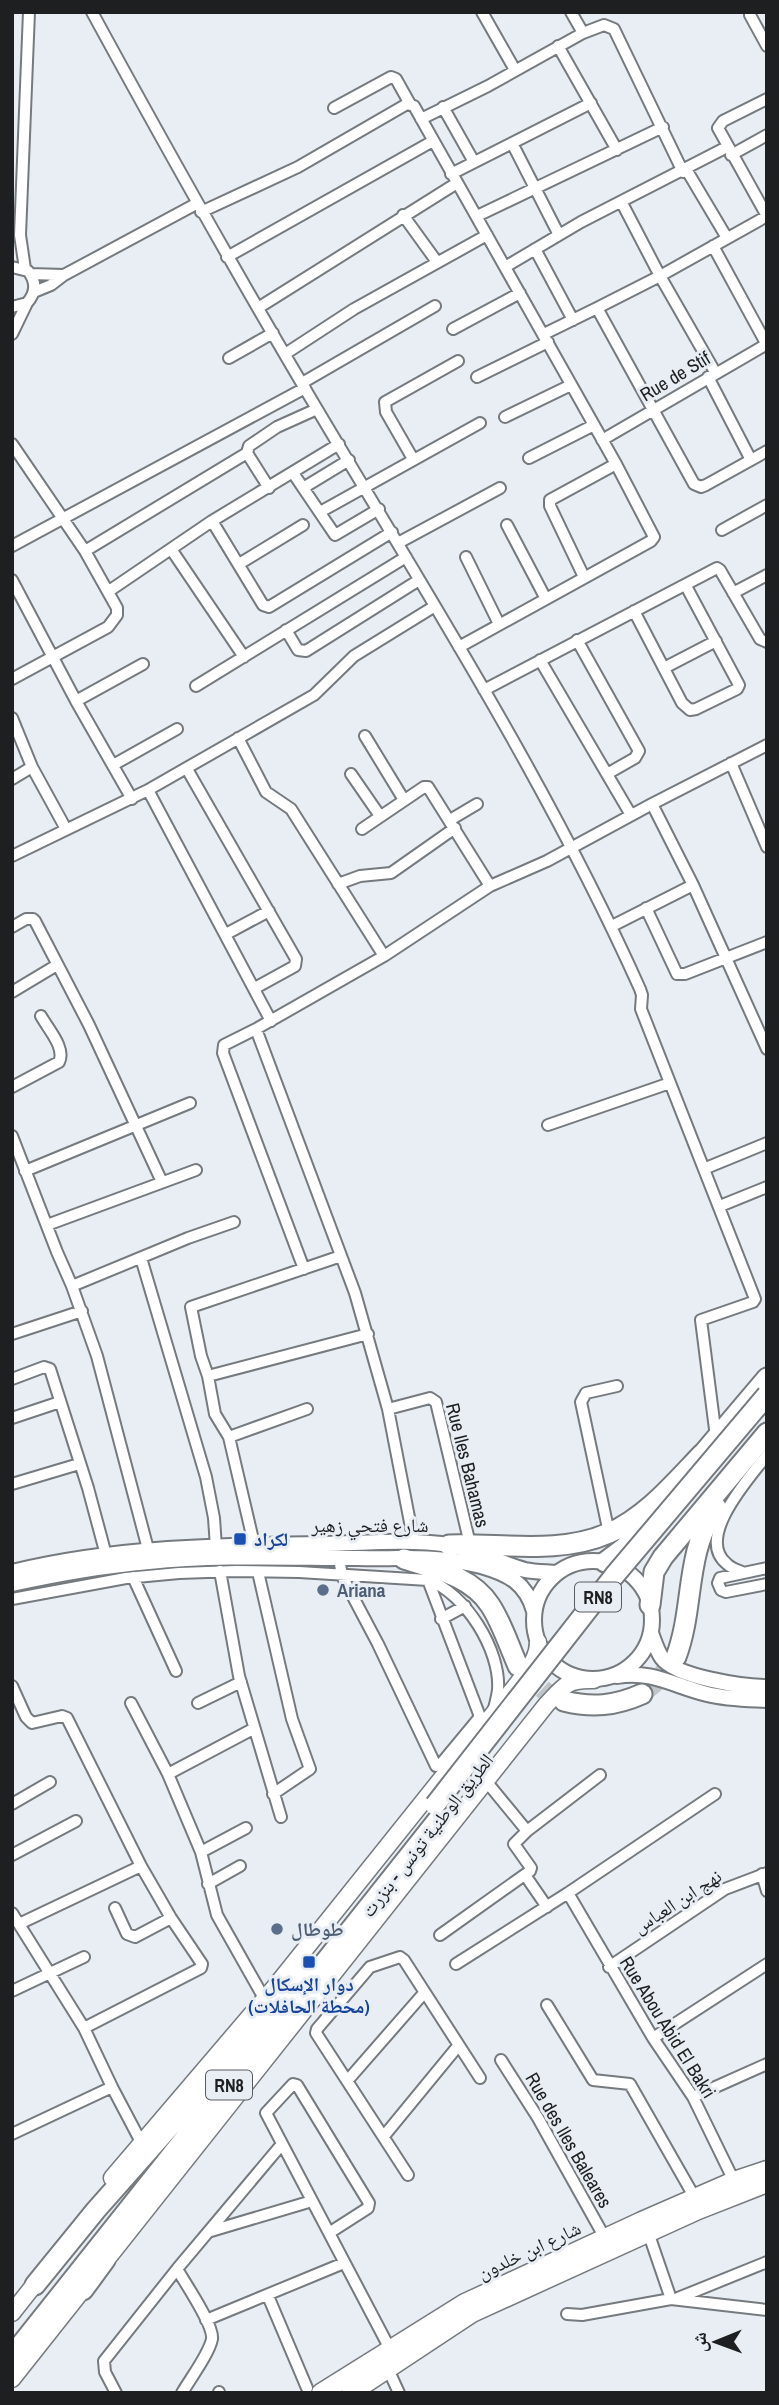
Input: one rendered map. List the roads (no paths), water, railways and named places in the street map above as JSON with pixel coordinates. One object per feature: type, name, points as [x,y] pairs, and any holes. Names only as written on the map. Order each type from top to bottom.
[{"type":"highway","points":[[605,1562],[625,1547],[767,1378]]},
{"type":"highway","name":"الطريق الوطنية تونس - بنزرت","points":[[12,2356],[277,2025],[614,1576],[767,1395]]},
{"type":"highway","name":"الطريق الوطنية تونس - بنزرت","points":[[12,2335],[233,2059],[767,1415]]},
{"type":"highway","points":[[650,1605],[654,1572],[663,1558],[767,1433]]},
{"type":"highway","points":[[449,1545],[557,1545],[609,1533],[655,1502],[702,1454]]},
{"type":"highway","points":[[676,1657],[683,1638],[690,1578],[705,1525],[734,1479],[738,1467]]},
{"type":"highway","points":[[409,1551],[480,1593],[490,1605],[518,1666]]},
{"type":"highway","points":[[564,1701],[580,1706],[601,1706],[625,1701],[642,1693]]},
{"type":"highway","points":[[83,2290],[277,2025]]},
{"type":"highway","points":[[35,2286],[166,2129],[233,2059]]},
{"type":"highway","name":"شارع ابن خلدون","points":[[351,2393],[472,2313],[646,2227],[695,2198],[767,2170]]},
{"type":"highway","name":"شارع ابن خلدون","points":[[314,2390],[390,2349],[465,2303],[605,2238],[698,2210],[767,2183]]},
{"type":"main road","points":[[12,2312],[35,2286],[90,2205],[141,2142],[200,2078],[265,2000],[493,1712],[533,1661],[538,1651],[538,1642]]},
{"type":"main road","points":[[12,2379],[546,1705],[568,1683],[577,1679],[602,1679]]},
{"type":"street","points":[[12,334],[34,292],[35,283],[28,272],[20,235],[29,12]]},
{"type":"street","points":[[92,12],[227,257],[379,509],[573,847],[640,989],[641,1007],[755,1298],[753,1302],[701,1320],[716,1437]]},
{"type":"street","points":[[482,12],[515,70]]},
{"type":"street","points":[[571,12],[583,33]]},
{"type":"street","points":[[750,15],[767,46]]},
{"type":"street","points":[[421,119],[604,24],[614,29],[685,170],[727,238]]},
{"type":"street","points":[[558,46],[617,149]]},
{"type":"street","points":[[334,108],[391,77],[396,79],[546,338],[654,537],[459,647]]},
{"type":"street","points":[[477,377],[573,320],[660,276],[767,216],[718,132],[719,125],[767,99]]},
{"type":"street","points":[[258,308],[403,215],[474,162],[591,103]]},
{"type":"street","points":[[34,292],[199,208],[298,167],[410,104]]},
{"type":"street","points":[[443,107],[474,162]]},
{"type":"street","points":[[477,216],[663,127]]},
{"type":"street","points":[[505,267],[559,235],[685,170],[767,135]]},
{"type":"street","points":[[227,257],[433,141]]},
{"type":"street","points":[[512,143],[559,235]]},
{"type":"street","points":[[622,202],[712,374],[751,460]]},
{"type":"street","points":[[403,215],[437,262]]},
{"type":"street","points":[[12,250],[20,235]]},
{"type":"street","points":[[285,354],[354,309],[487,235]]},
{"type":"street","points":[[713,246],[767,345]]},
{"type":"street","points":[[535,249],[573,320]]},
{"type":"street","points":[[12,267],[28,272],[64,275]]},
{"type":"street","points":[[453,330],[520,293]]},
{"type":"street","points":[[12,307],[27,303]]},
{"type":"street","points":[[12,546],[303,385],[435,306]]},
{"type":"street","points":[[597,308],[694,484],[706,485],[767,451]]},
{"type":"street","points":[[229,358],[273,333]]},
{"type":"street","name":"Rue de Stif","points":[[602,440],[712,374],[767,345]]},
{"type":"street","points":[[413,459],[386,412],[385,402],[458,361]]},
{"type":"street","points":[[505,417],[571,385]]},
{"type":"street","points":[[269,488],[247,453],[248,446],[317,409]]},
{"type":"street","points":[[320,512],[480,424]]},
{"type":"street","points":[[529,458],[594,425]]},
{"type":"street","points":[[12,444],[85,551],[117,608],[113,623],[12,679]]},
{"type":"street","points":[[109,591],[212,521],[339,444]]},
{"type":"street","points":[[85,551],[247,453]]},
{"type":"street","points":[[303,488],[349,460]]},
{"type":"street","points":[[584,578],[550,506],[550,500],[616,464]]},
{"type":"street","points":[[293,473],[334,534],[337,535],[379,509]]},
{"type":"street","points":[[398,543],[500,488]]},
{"type":"street","points":[[722,530],[767,505]]},
{"type":"street","points":[[212,521],[263,605],[269,607],[392,532]]},
{"type":"street","points":[[239,564],[303,525]]},
{"type":"street","points":[[507,525],[546,599]]},
{"type":"street","points":[[171,549],[244,657]]},
{"type":"street","points":[[196,685],[406,557]]},
{"type":"street","points":[[466,557],[499,624]]},
{"type":"street","points":[[484,690],[718,568],[760,639],[767,642]]},
{"type":"street","points":[[733,593],[767,575]]},
{"type":"street","points":[[12,580],[132,799]]},
{"type":"street","points":[[286,629],[298,650],[306,651],[419,580]]},
{"type":"street","points":[[634,611],[682,704],[690,710],[737,688],[738,683],[686,586]]},
{"type":"street","points":[[12,856],[132,799],[314,695],[354,656],[435,606]]},
{"type":"street","points":[[577,640],[639,751],[635,758],[607,774]]},
{"type":"street","points":[[664,668],[716,641]]},
{"type":"street","points":[[540,660],[631,815]]},
{"type":"street","points":[[76,701],[143,664]]},
{"type":"street","points":[[12,718],[32,767],[66,829]]},
{"type":"street","points":[[113,765],[177,729]]},
{"type":"street","points":[[365,736],[404,800]]},
{"type":"street","points":[[238,738],[266,792],[291,809],[384,956]]},
{"type":"street","points":[[303,1269],[223,1053],[224,1045],[256,1030],[384,956],[490,886],[536,866],[767,745]]},
{"type":"street","points":[[731,763],[767,847]]},
{"type":"street","points":[[12,779],[32,767]]},
{"type":"street","points":[[187,769],[296,959],[297,964],[255,988]]},
{"type":"street","points":[[351,774],[380,816]]},
{"type":"street","points":[[362,829],[424,787],[428,787],[490,886]]},
{"type":"street","points":[[148,790],[271,1021]]},
{"type":"street","points":[[338,884],[360,876],[391,873],[477,804]]},
{"type":"street","points":[[652,804],[693,885],[767,1049]]},
{"type":"street","points":[[612,926],[693,885]]},
{"type":"street","points":[[646,908],[677,974],[685,974],[767,942]]},
{"type":"street","points":[[226,933],[269,911]]},
{"type":"street","points":[[12,927],[26,919],[33,919],[89,1025],[162,1182]]},
{"type":"street","points":[[12,992],[57,965]]},
{"type":"street","points":[[754,1021],[767,1015]]},
{"type":"street","points":[[12,1087],[62,1058],[61,1050],[41,1016]]},
{"type":"street","points":[[256,1030],[368,1334],[388,1409],[409,1551]]},
{"type":"street","points":[[548,1125],[670,1083]]},
{"type":"street","points":[[26,1171],[190,1103]]},
{"type":"street","points":[[12,1136],[82,1311],[111,1402],[148,1549]]},
{"type":"street","points":[[706,1168],[767,1143]]},
{"type":"street","points":[[47,1225],[196,1170]]},
{"type":"street","points":[[720,1206],[767,1187]]},
{"type":"street","points":[[72,1286],[234,1222]]},
{"type":"street","points":[[254,1544],[229,1437],[215,1414],[191,1307],[341,1256]]},
{"type":"street","points":[[141,1258],[206,1477],[214,1518],[216,1547]]},
{"type":"street","points":[[12,1334],[82,1311]]},
{"type":"street","points":[[208,1376],[368,1334]]},
{"type":"street","points":[[12,1379],[48,1367],[106,1555]]},
{"type":"street","points":[[609,1533],[581,1402],[586,1393],[617,1386]]},
{"type":"street","name":"Rue Iles Bahamas","points":[[388,1409],[430,1398],[436,1402],[470,1544]]},
{"type":"street","points":[[12,1418],[60,1402]]},
{"type":"street","points":[[229,1437],[307,1409]]},
{"type":"street","points":[[742,1572],[728,1566],[722,1559],[716,1539],[738,1492],[767,1455]]},
{"type":"street","points":[[12,1484],[79,1464]]},
{"type":"street","name":"شارع فتحي زهير","points":[[12,1572],[148,1549],[254,1544],[409,1551],[481,1566],[497,1572],[522,1586],[529,1595],[534,1612]]},
{"type":"street","name":"شارع فتحي زهير","points":[[12,1584],[151,1561],[339,1558],[449,1545],[480,1552],[523,1569],[557,1573]]},
{"type":"street","points":[[339,1558],[342,1576],[378,1644],[436,1766],[440,1765],[479,1718],[428,1580]]},
{"type":"street","points":[[602,1679],[623,1671],[636,1661],[645,1648],[650,1633],[650,1605],[635,1578],[621,1568],[605,1562],[579,1562],[557,1573],[542,1590],[534,1612],[538,1642],[547,1658],[560,1670],[576,1677],[602,1679],[633,1673],[649,1675],[719,1697],[767,1700]]},
{"type":"street","points":[[767,1568],[720,1578],[718,1583],[721,1590],[726,1592],[767,1584]]},
{"type":"street","points":[[220,1572],[241,1682],[281,1817]]},
{"type":"street","points":[[12,1599],[133,1577],[220,1572],[428,1580],[442,1585],[466,1606],[477,1623],[496,1670],[498,1689],[493,1712]]},
{"type":"street","points":[[258,1572],[292,1719],[310,1769],[273,1794]]},
{"type":"street","points":[[133,1577],[176,1671]]},
{"type":"street","points":[[441,1619],[466,1606]]},
{"type":"street","points":[[650,1633],[661,1657],[679,1669],[730,1684],[767,1687]]},
{"type":"street","points":[[198,1703],[241,1682]]},
{"type":"street","points":[[12,1686],[26,1717],[32,1723],[62,1716],[67,1718],[141,1866],[202,1964],[201,1968],[84,2028]]},
{"type":"street","points":[[131,1703],[168,1774],[201,1852],[217,1915],[265,2000]]},
{"type":"street","points":[[168,1774],[253,1729]]},
{"type":"street","points":[[440,1935],[525,1875],[531,1868],[514,1844],[600,1775]]},
{"type":"street","points":[[486,1781],[527,1831]]},
{"type":"street","points":[[12,1804],[50,1782]]},
{"type":"street","points":[[456,1964],[568,1894],[715,1794]]},
{"type":"street","points":[[12,1855],[76,1821]]},
{"type":"street","points":[[201,1852],[246,1828]]},
{"type":"street","points":[[19,1924],[141,1866]]},
{"type":"street","points":[[208,1884],[240,1866]]},
{"type":"street","points":[[764,1873],[767,1891]]},
{"type":"street","name":"نهج ابن العباس","points":[[609,1967],[725,1889],[764,1873]]},
{"type":"street","points":[[525,1875],[547,1907]]},
{"type":"street","name":"Rue Abou Abid El Bakri","points":[[568,1894],[609,1967],[693,2097],[734,2181]]},
{"type":"street","points":[[115,1908],[131,1937],[171,1918]]},
{"type":"street","points":[[12,1913],[84,2028],[141,2142]]},
{"type":"street","points":[[12,1991],[84,1956]]},
{"type":"street","points":[[408,2175],[316,2031],[370,1967],[400,1957],[480,2078]]},
{"type":"street","points":[[653,2038],[767,1964]]},
{"type":"street","points":[[337,1970],[354,1985]]},
{"type":"street","points":[[348,2080],[424,1993]]},
{"type":"street","points":[[547,2005],[593,2080],[630,2084],[695,2198]]},
{"type":"street","points":[[384,2136],[458,2046]]},
{"type":"street","name":"Rue des Iles Baleares","points":[[501,2060],[538,2118],[605,2238]]},
{"type":"street","points":[[693,2097],[767,2064]]},
{"type":"street","points":[[329,2233],[368,2208],[369,2203],[295,2084],[266,2112],[344,2263],[390,2349]]},
{"type":"street","points":[[12,2134],[112,2087]]},
{"type":"street","points":[[116,2393],[105,2372],[104,2361],[282,2144]]},
{"type":"street","points":[[210,2231],[312,2201]]},
{"type":"street","points":[[646,2227],[673,2299]]},
{"type":"street","points":[[567,2314],[582,2315],[673,2299],[767,2262]]},
{"type":"street","points":[[206,2320],[344,2263]]},
{"type":"street","points":[[177,2269],[212,2333],[212,2340],[182,2393]]},
{"type":"street","points":[[268,2295],[314,2390]]},
{"type":"street","points":[[673,2299],[767,2310]]},
{"type":"street","points":[[388,2369],[399,2393]]},
{"type":"tunnel","points":[[642,1694],[676,1657]]},
{"type":"tunnel","points":[[521,1669],[546,1692],[564,1701]]},
{"type":"place","name":"لكراد","points":[[240,1539]]},
{"type":"place","name":"Ariana","points":[[323,1590]]},
{"type":"place","name":"طوطال","points":[[277,1929]]},
{"type":"place","name":"دوار الإسكال (محطة الحافلات)","points":[[309,1962]]}]
